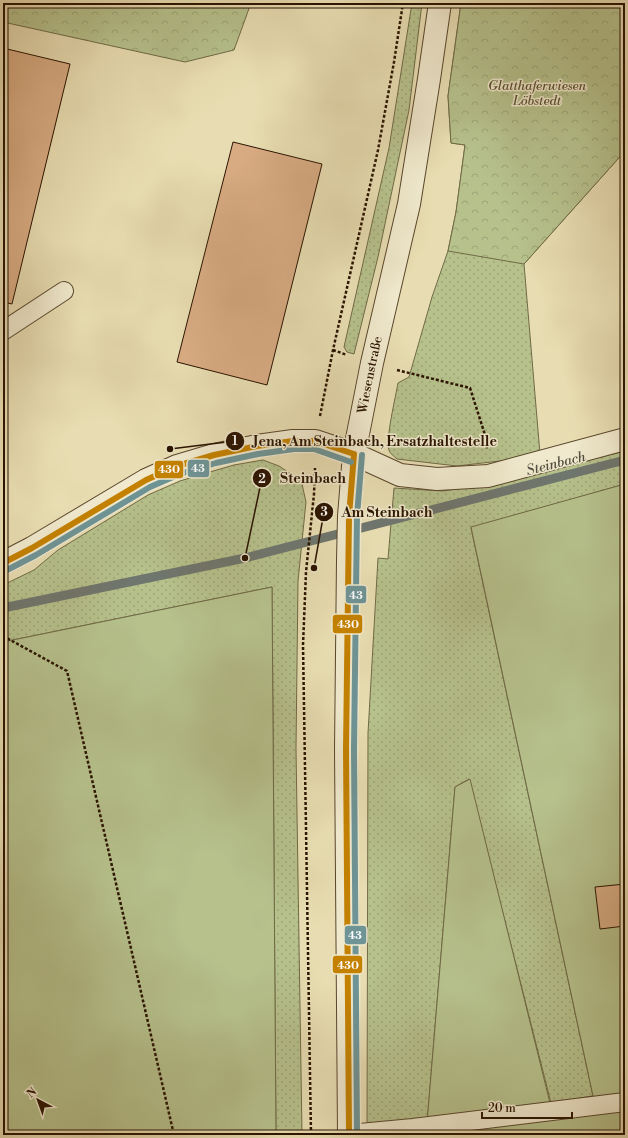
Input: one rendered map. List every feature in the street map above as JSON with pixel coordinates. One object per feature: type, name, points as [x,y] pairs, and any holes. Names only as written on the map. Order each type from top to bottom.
[{"type":"street","name":"Wiesenstraße","points":[[349,1134],[346,757],[349,516],[354,454],[372,363],[409,204],[440,3]]},
{"type":"street","points":[[3,563],[32,548],[146,480],[177,466],[214,455],[257,446],[315,441],[354,454],[400,475],[437,480],[488,476],[625,439]]},
{"type":"lane","points":[[3,331],[64,291]]},
{"type":"lane","points":[[349,1134],[413,1128],[625,1102]]},
{"type":"path","points":[[311,1135],[303,645],[306,572],[314,494],[315,441],[333,350],[378,150],[404,3]]},
{"type":"path","points":[[333,350],[372,363],[470,388],[486,438],[488,476]]},
{"type":"path","points":[[3,636],[67,671],[174,1135]]},
{"type":"green space","points":[[3,3],[251,3],[234,50],[185,62],[3,22]]},
{"type":"green space","points":[[412,3],[422,3],[409,110],[378,257],[354,354],[347,352],[344,347],[389,148]]},
{"type":"green space","name":"Glatthaferwiesen Löbstedt","points":[[461,3],[625,3],[625,151],[524,264],[540,454],[517,459],[457,466],[397,459],[390,453],[388,437],[398,383],[409,377],[432,297],[448,251],[456,212],[465,145],[451,143],[448,96]]},
{"type":"green space","name":"Glatthaferwiesen Löbstedt","points":[[461,3],[625,3],[625,151],[524,264],[448,251],[456,212],[465,145],[451,143],[448,96]]},
{"type":"green space","points":[[625,451],[625,484],[471,528],[593,1096],[551,1103],[469,779],[455,787],[426,1135],[367,1135],[368,733],[378,558],[388,559],[394,488],[443,491],[495,483]]},
{"type":"green space","points":[[263,460],[279,466],[297,478],[302,484],[306,502],[298,581],[296,748],[302,1135],[276,1135],[272,587],[3,642],[3,585],[34,570],[58,550],[148,495],[180,481],[234,465]]},
{"type":"green space","points":[[625,484],[625,1135],[426,1135],[455,787],[470,779],[550,1103],[593,1096],[471,527]]},
{"type":"green space","points":[[272,587],[276,1135],[3,1135],[3,642]]},
{"type":"building","points":[[3,48],[70,64],[12,304],[3,302]]},
{"type":"building","points":[[233,142],[322,164],[267,385],[177,362]]},
{"type":"building","points":[[625,884],[625,926],[600,929],[595,887]]},
{"type":"waterway","name":"Steinbach","points":[[3,608],[245,558],[625,460]]},
{"type":"transit line","name":"430","points":[[3,563],[32,548],[146,480],[177,466],[214,455],[257,446],[293,441],[315,441],[354,454]]},
{"type":"transit line","name":"43","points":[[7,570],[36,555],[150,487],[180,474],[216,463],[258,454],[294,449],[314,449],[351,462]]},
{"type":"transit line","name":"430","points":[[349,1135],[346,749],[349,516],[354,454]]},
{"type":"transit line","name":"43","points":[[357,1135],[354,749],[357,516],[362,455]]},
{"type":"place","name":"Jena, Am Steinbach, Ersatzhaltestelle","points":[[170,449]]},
{"type":"place","name":"Steinbach","points":[[245,558]]},
{"type":"place","name":"Am Steinbach","points":[[314,568]]}]
